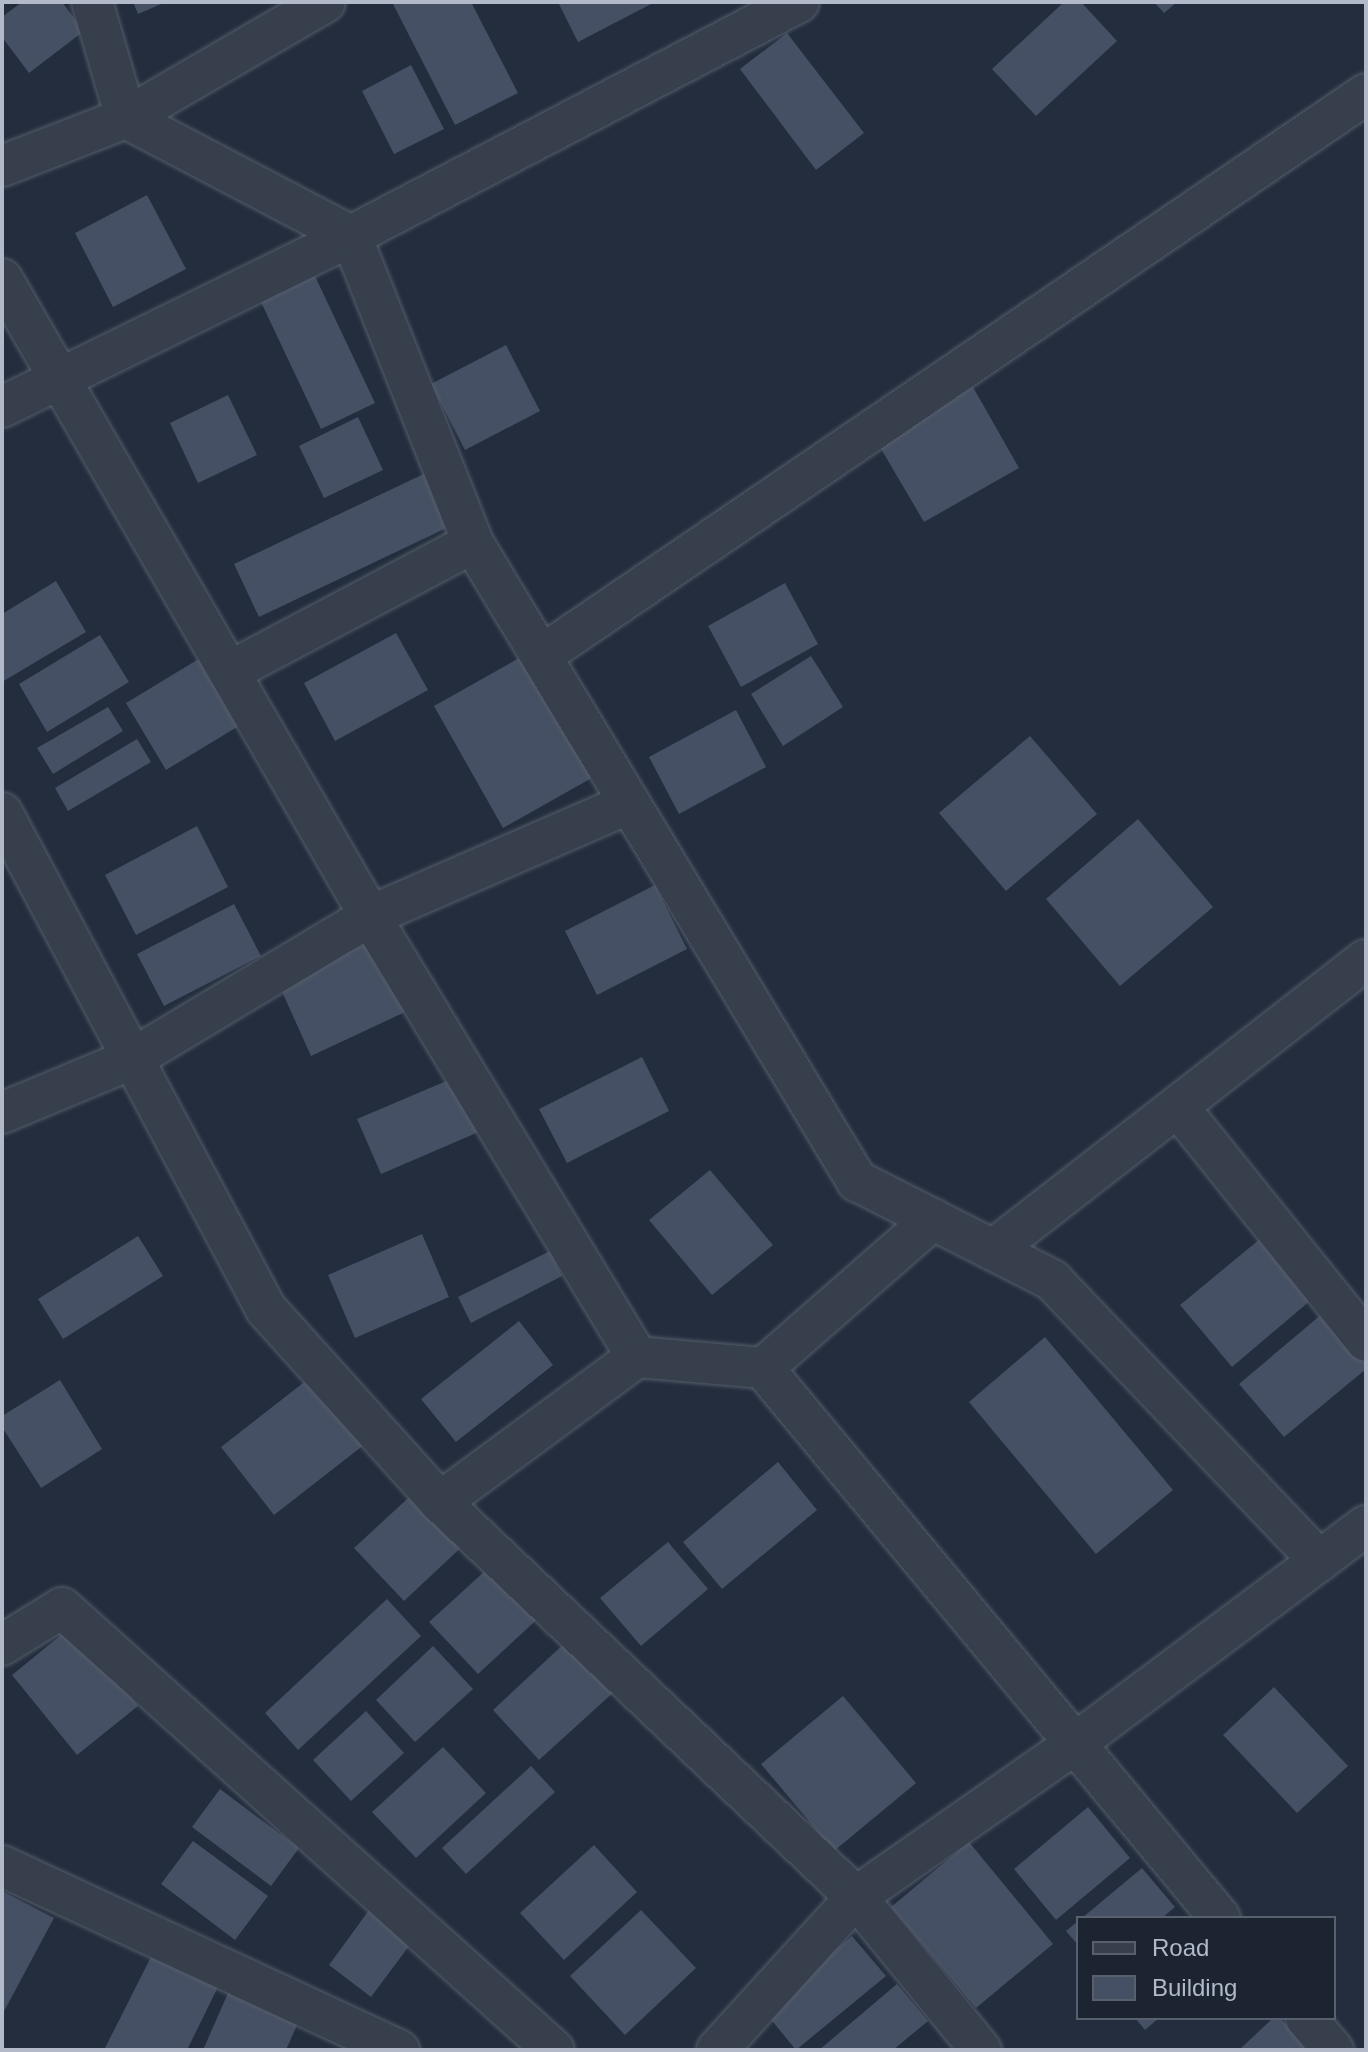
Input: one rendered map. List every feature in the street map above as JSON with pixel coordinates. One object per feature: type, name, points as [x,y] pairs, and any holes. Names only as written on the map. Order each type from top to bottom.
[{"type":"street","points":[[92,2],[126,118],[351,236],[473,543],[857,1181],[1052,1280],[1320,1561]]},
{"type":"street","points":[[2,166],[126,118],[325,2]]},
{"type":"street","points":[[2,407],[351,236],[799,2]]},
{"type":"street","points":[[541,656],[1366,94]]},
{"type":"street","points":[[2,279],[370,916],[637,1357]]},
{"type":"street","points":[[229,672],[473,543]]},
{"type":"street","points":[[2,1113],[132,1059],[370,916],[630,803]]},
{"type":"street","points":[[2,813],[266,1309],[440,1502],[856,1897],[981,2050]]},
{"type":"street","points":[[993,1250],[1366,960]]},
{"type":"street","points":[[1178,1107],[1366,1341]]},
{"type":"street","points":[[763,1368],[933,1219]]},
{"type":"street","points":[[440,1502],[637,1357],[763,1368],[1073,1745],[1218,1916]]},
{"type":"street","points":[[717,2050],[856,1897],[1073,1745],[1366,1526]]},
{"type":"street","points":[[2,1645],[62,1608],[554,2050]]},
{"type":"street","points":[[2,1866],[399,2050]]},
{"type":"street","points":[[1308,2020],[1333,2050]]},
{"type":"building","points":[[22,2],[62,2],[84,31],[29,73],[2,37],[2,17]]},
{"type":"building","points":[[133,2],[166,2],[138,14]]},
{"type":"building","points":[[392,2],[471,2],[518,93],[455,125]]},
{"type":"building","points":[[558,2],[655,2],[578,42]]},
{"type":"building","points":[[1064,2],[1081,2],[1117,41],[1036,116],[992,69]]},
{"type":"building","points":[[1154,2],[1177,2],[1164,13]]},
{"type":"building","points":[[787,33],[864,133],[816,170],[740,69]]},
{"type":"building","points":[[411,65],[444,129],[394,154],[362,91]]},
{"type":"building","points":[[147,195],[186,269],[113,307],[75,233]]},
{"type":"building","points":[[314,274],[375,403],[321,429],[260,300]]},
{"type":"building","points":[[506,345],[540,411],[465,450],[431,384]]},
{"type":"building","points":[[973,387],[1019,468],[924,522],[877,442]]},
{"type":"building","points":[[228,395],[257,455],[198,483],[170,423]]},
{"type":"building","points":[[358,417],[383,470],[324,498],[299,446]]},
{"type":"building","points":[[430,471],[455,524],[259,617],[234,564]]},
{"type":"building","points":[[56,581],[86,632],[2,682],[2,614]]},
{"type":"building","points":[[785,583],[818,644],[741,687],[708,626]]},
{"type":"building","points":[[396,633],[428,690],[335,741],[304,683]]},
{"type":"building","points":[[100,635],[129,682],[47,732],[19,684]]},
{"type":"building","points":[[528,653],[597,775],[503,828],[434,706]]},
{"type":"building","points":[[811,656],[843,707],[783,746],[751,694]]},
{"type":"building","points":[[202,657],[242,724],[166,770],[126,703]]},
{"type":"building","points":[[108,707],[123,731],[53,774],[37,748]]},
{"type":"building","points":[[736,710],[766,767],[679,814],[649,757]]},
{"type":"building","points":[[1030,736],[1097,814],[1006,891],[939,813]]},
{"type":"building","points":[[137,739],[151,762],[68,811],[55,788]]},
{"type":"building","points":[[1138,819],[1213,907],[1120,986],[1046,899]]},
{"type":"building","points":[[197,826],[228,887],[136,935],[105,875]]},
{"type":"building","points":[[655,885],[687,949],[597,995],[565,931]]},
{"type":"building","points":[[234,904],[261,956],[164,1006],[137,954]]},
{"type":"building","points":[[372,941],[405,1012],[311,1056],[279,985]]},
{"type":"building","points":[[642,1057],[669,1111],[567,1163],[539,1109]]},
{"type":"building","points":[[458,1076],[481,1131],[381,1174],[357,1119]]},
{"type":"building","points":[[710,1170],[773,1245],[712,1295],[649,1220]]},
{"type":"building","points":[[422,1234],[449,1297],[355,1338],[328,1275]]},
{"type":"building","points":[[1266,1234],[1317,1295],[1232,1367],[1180,1305]]},
{"type":"building","points":[[138,1236],[163,1276],[63,1339],[38,1299]]},
{"type":"building","points":[[550,1251],[562,1276],[471,1323],[458,1297]]},
{"type":"building","points":[[1329,1308],[1366,1353],[1366,1369],[1284,1437],[1239,1384]]},
{"type":"building","points":[[519,1321],[553,1365],[456,1442],[421,1399]]},
{"type":"building","points":[[1045,1337],[1173,1490],[1096,1554],[969,1402]]},
{"type":"building","points":[[312,1376],[365,1444],[274,1515],[221,1447]]},
{"type":"building","points":[[60,1380],[102,1449],[41,1488],[2,1427],[2,1416]]},
{"type":"building","points":[[778,1462],[817,1510],[722,1589],[683,1542]]},
{"type":"building","points":[[419,1488],[468,1541],[404,1601],[354,1548]]},
{"type":"building","points":[[668,1542],[708,1589],[641,1646],[600,1598]]},
{"type":"building","points":[[496,1561],[545,1612],[478,1674],[429,1622]]},
{"type":"building","points":[[387,1599],[421,1636],[298,1750],[265,1713]]},
{"type":"building","points":[[72,1626],[138,1706],[77,1755],[12,1675]]},
{"type":"building","points":[[568,1640],[615,1691],[539,1760],[493,1710]]},
{"type":"building","points":[[433,1646],[473,1689],[415,1742],[376,1700]]},
{"type":"building","points":[[1274,1687],[1348,1766],[1297,1813],[1223,1735]]},
{"type":"building","points":[[843,1696],[916,1783],[834,1851],[761,1764]]},
{"type":"building","points":[[366,1711],[404,1753],[351,1801],[313,1760]]},
{"type":"building","points":[[443,1747],[486,1793],[416,1858],[372,1812]]},
{"type":"building","points":[[531,1766],[555,1792],[466,1874],[442,1848]]},
{"type":"building","points":[[220,1789],[299,1848],[271,1886],[192,1827]]},
{"type":"building","points":[[1088,1807],[1130,1858],[1056,1920],[1014,1869]]},
{"type":"building","points":[[193,1841],[268,1896],[235,1940],[161,1884]]},
{"type":"building","points":[[969,1842],[1053,1944],[976,2008],[891,1907]]},
{"type":"building","points":[[594,1845],[637,1892],[564,1960],[520,1913]]},
{"type":"building","points":[[1142,1868],[1175,1907],[1164,1916],[1084,1916]]},
{"type":"building","points":[[2,1891],[54,1918],[2,2015]]},
{"type":"building","points":[[375,1902],[418,1934],[371,1997],[329,1965]]},
{"type":"building","points":[[641,1910],[696,1968],[625,2035],[570,1976]]},
{"type":"building","points":[[1076,1923],[1076,1943],[1066,1931]]},
{"type":"building","points":[[852,1936],[886,1976],[796,2050],[764,2011]]},
{"type":"building","points":[[152,1955],[218,1987],[187,2050],[104,2050]]},
{"type":"building","points":[[232,1984],[302,2014],[286,2050],[203,2050]]},
{"type":"building","points":[[897,1984],[928,2021],[893,2050],[819,2050]]},
{"type":"building","points":[[1137,2020],[1157,2020],[1145,2030]]},
{"type":"building","points":[[1271,2020],[1282,2020],[1310,2050],[1239,2050]]}]
